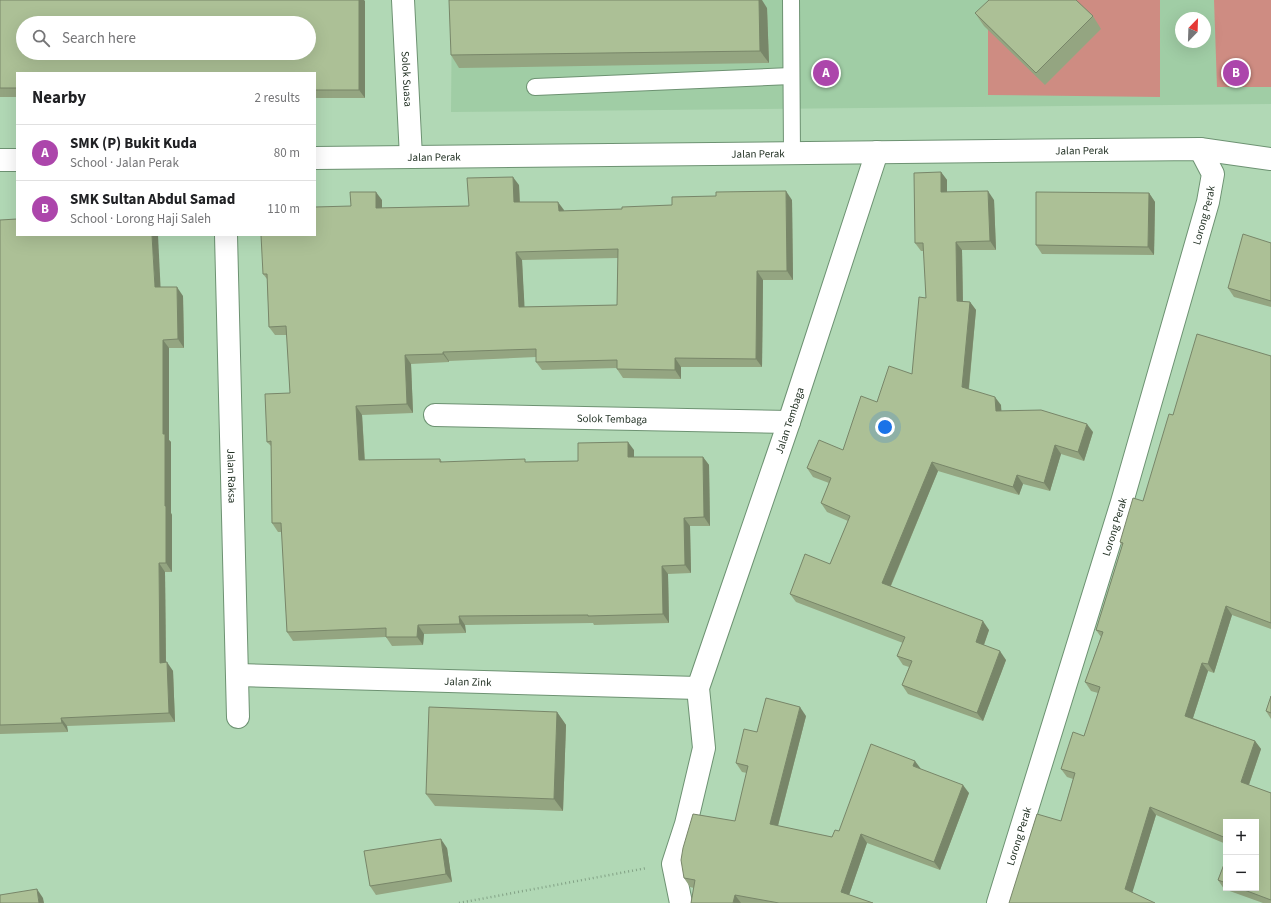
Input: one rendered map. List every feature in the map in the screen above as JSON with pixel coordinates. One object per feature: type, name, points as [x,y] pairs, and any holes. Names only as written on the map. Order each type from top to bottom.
[{"type":"street","name":"Solok Suasa","points":[[403,0],[411,157]]},
{"type":"street","name":"Jalan Perak","points":[[316,158],[1200,149],[1271,159]]},
{"type":"street","name":"Lorong Perak","points":[[998,903],[1122,502],[1208,202],[1213,174],[1200,149]]},
{"type":"street","name":"Jalan Tembaga","points":[[698,688],[789,422],[877,152]]},
{"type":"street","points":[[0,160],[16,160]]},
{"type":"street","name":"Jalan Raksa","points":[[226,236],[238,717]]},
{"type":"street","name":"Solok Tembaga","points":[[435,415],[789,422]]},
{"type":"street","name":"Jalan Zink","points":[[237,675],[698,688]]},
{"type":"street","points":[[681,903],[673,864],[686,824],[704,748],[698,688]]},
{"type":"lane","points":[[791,0],[792,153]]},
{"type":"lane","points":[[535,87],[791,76]]},
{"type":"path","points":[[459,903],[673,864]]},
{"type":"shaded area","points":[[452,0],[1271,0],[1271,104],[451,112]]},
{"type":"shaded area","points":[[988,0],[1160,0],[1160,97],[988,95]]},
{"type":"shaded area","points":[[1214,0],[1271,0],[1271,87],[1217,87]]},
{"type":"building","points":[[0,0],[359,0],[359,90],[316,90],[316,72],[16,72],[16,88],[0,88]]},
{"type":"building","points":[[449,0],[759,0],[760,51],[451,55]]},
{"type":"building","points":[[989,0],[1076,0],[1093,16],[1036,73],[975,13]]},
{"type":"building","points":[[941,172],[941,192],[988,191],[990,241],[956,242],[957,301],[970,302],[962,387],[995,397],[996,411],[1041,410],[1087,424],[1078,452],[1055,445],[1044,483],[1017,475],[1013,487],[932,462],[882,583],[983,621],[976,642],[1000,651],[977,713],[902,685],[912,661],[897,656],[905,637],[790,594],[805,554],[830,564],[850,516],[821,503],[831,478],[807,468],[819,440],[843,450],[861,396],[877,402],[889,366],[912,374],[919,297],[926,298],[923,243],[915,243],[914,173]]},
{"type":"building","points":[[513,177],[514,202],[558,202],[559,211],[622,209],[622,207],[672,205],[672,197],[716,196],[716,192],[786,191],[787,271],[757,271],[756,359],[675,358],[675,370],[617,369],[617,360],[536,362],[536,349],[443,352],[443,354],[405,355],[407,404],[356,406],[359,460],[440,459],[440,462],[525,459],[525,462],[578,461],[578,443],[628,442],[628,457],[703,457],[704,517],[684,518],[685,565],[662,566],[663,614],[588,616],[459,616],[460,624],[418,625],[417,637],[386,637],[386,628],[287,632],[281,523],[272,523],[271,441],[267,442],[265,394],[290,393],[286,326],[269,327],[267,274],[263,274],[261,236],[316,236],[316,207],[351,206],[350,192],[376,192],[376,208],[469,206],[467,178]],"holes":[[[618,249],[617,305],[519,307],[516,252]]]},
{"type":"building","points":[[1036,192],[1149,193],[1148,247],[1036,245]]},
{"type":"building","points":[[16,219],[16,236],[152,236],[155,287],[177,287],[178,339],[163,340],[163,434],[165,434],[166,563],[159,563],[160,663],[167,662],[169,713],[61,718],[62,723],[0,725],[0,220]]},
{"type":"building","points":[[1243,234],[1271,243],[1271,301],[1228,288]]},
{"type":"building","points":[[1197,334],[1271,356],[1271,623],[1226,606],[1208,664],[1202,663],[1185,716],[1255,741],[1241,782],[1271,793],[1271,900],[1247,891],[1259,891],[1259,819],[1223,819],[1223,837],[1150,807],[1125,889],[1155,903],[1009,903],[1037,814],[1061,821],[1075,773],[1061,769],[1073,732],[1084,736],[1100,687],[1085,682],[1103,632],[1096,630],[1123,543],[1120,542],[1133,498],[1143,501],[1169,414],[1173,415]]},
{"type":"building","points":[[1271,696],[1271,713],[1266,711]]},
{"type":"building","points":[[766,698],[800,707],[770,824],[832,837],[835,830],[839,831],[871,744],[915,761],[913,766],[963,785],[934,862],[861,834],[841,892],[873,903],[779,903],[735,895],[733,903],[691,903],[695,880],[684,878],[681,860],[693,814],[735,821],[748,766],[736,763],[744,729],[757,732]]},
{"type":"building","points":[[429,707],[557,712],[554,799],[426,794]]},
{"type":"building","points":[[441,839],[446,874],[370,886],[364,851]]},
{"type":"building","points":[[1223,867],[1223,882],[1218,880]]},
{"type":"building","points":[[37,889],[39,903],[0,903],[0,895]]},
{"type":"place","name":"SMK (P) Bukit Kuda","points":[[826,73]]},
{"type":"place","name":"SMK Sultan Abdul Samad","points":[[1236,73]]}]
